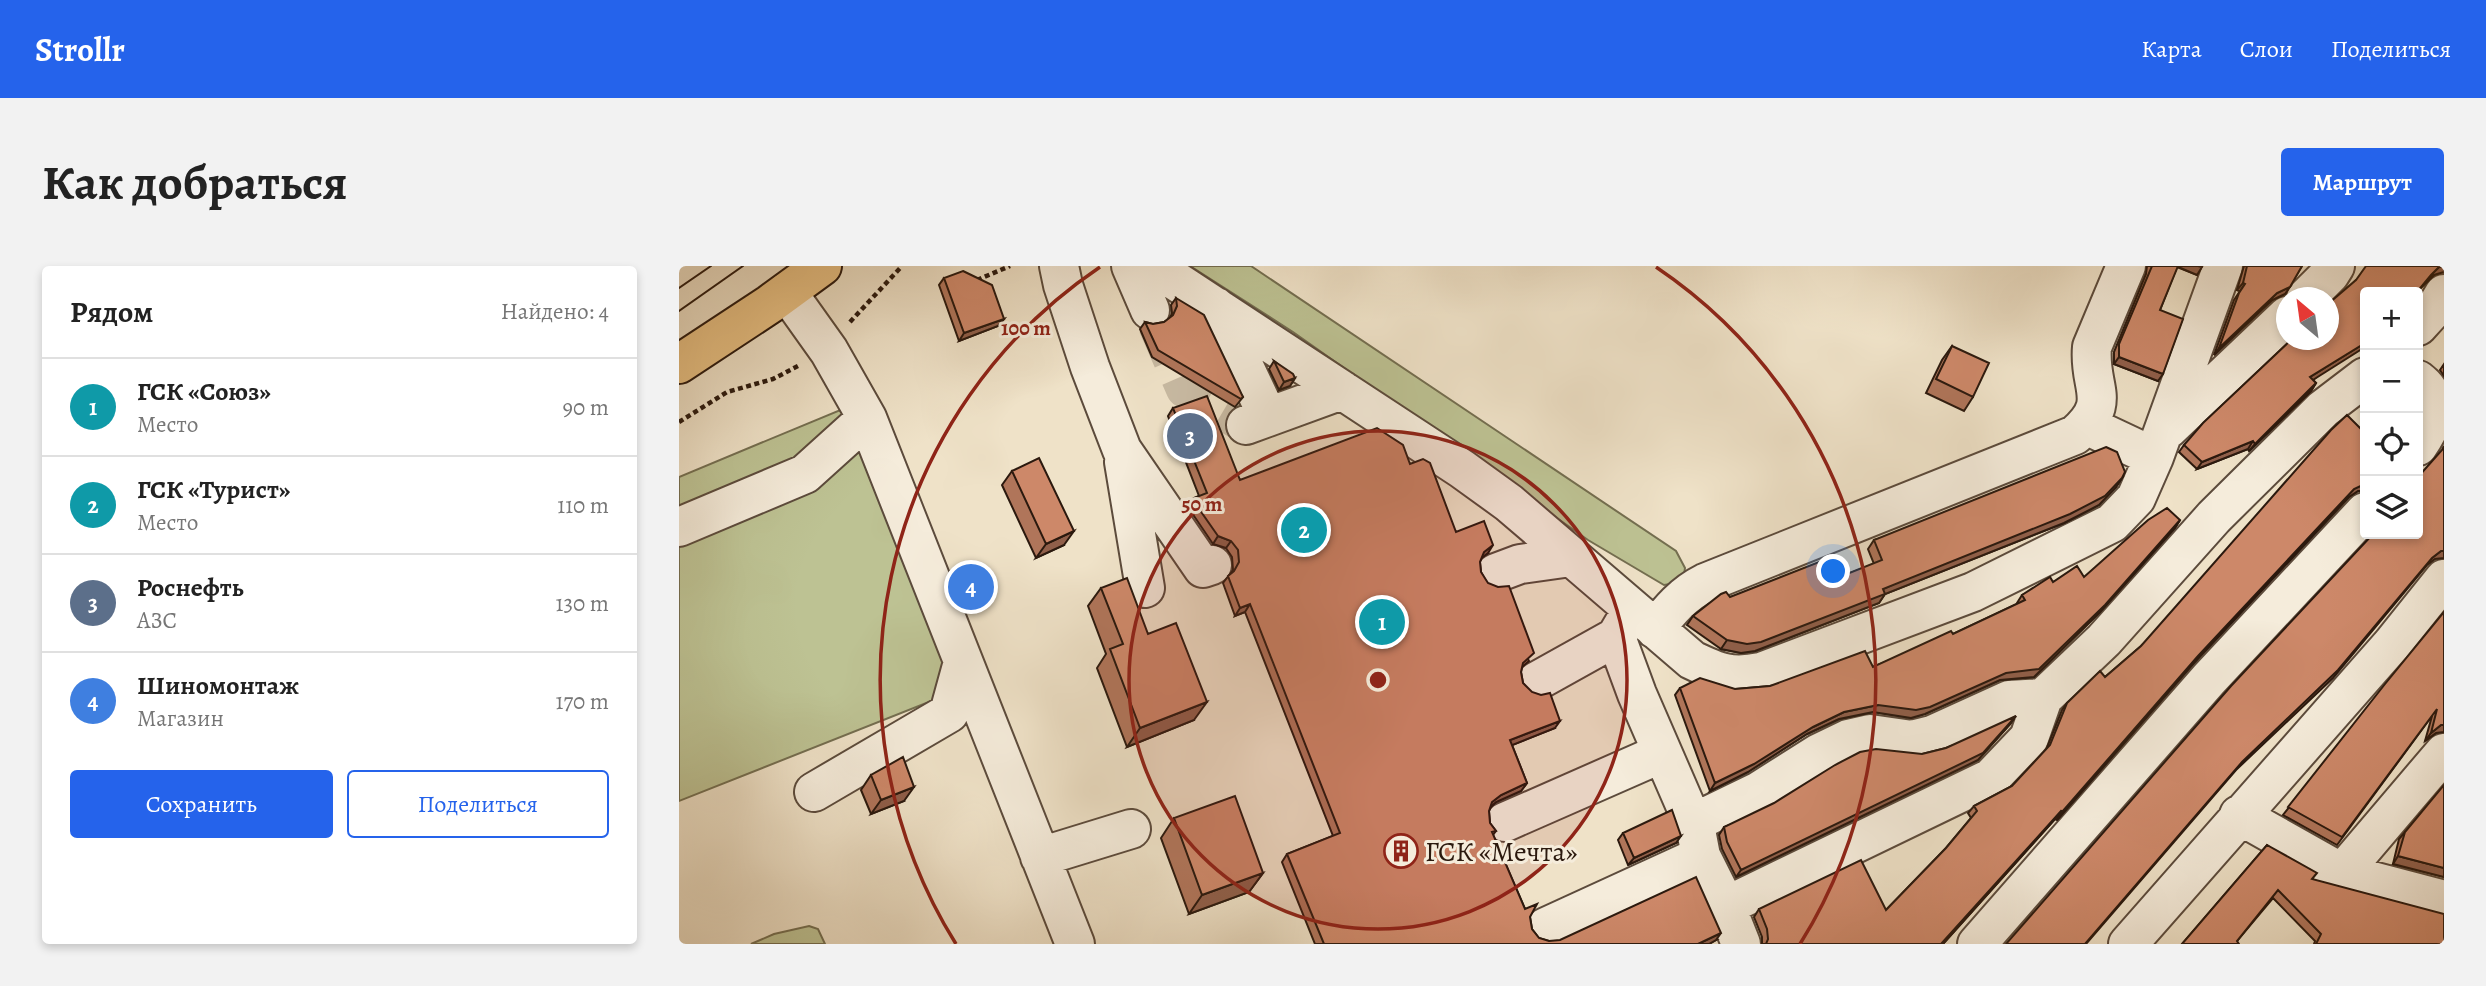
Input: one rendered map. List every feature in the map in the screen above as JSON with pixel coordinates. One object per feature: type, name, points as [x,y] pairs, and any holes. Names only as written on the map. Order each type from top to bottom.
[{"type":"main road","points":[[679,364],[822,266]]},
{"type":"street","points":[[1059,266],[1090,367],[1122,450],[1145,588]]},
{"type":"street","points":[[1537,681],[1673,605],[1689,591],[1705,583],[2075,435],[2096,411],[2098,393],[2091,359],[2092,347],[2126,266]]},
{"type":"street","points":[[1150,310],[1153,267],[1342,390],[1445,476],[1509,503],[1571,557],[1634,625],[1718,673],[1739,677],[1761,672],[1972,592],[2112,523],[2136,498],[2158,446],[2223,266]]},
{"type":"street","points":[[2317,287],[2335,266]]},
{"type":"street","points":[[787,292],[829,351],[867,418],[1040,857],[1063,940]]},
{"type":"street","points":[[2423,320],[2444,294]]},
{"type":"street","points":[[1216,307],[1257,421],[1342,390]]},
{"type":"street","points":[[2158,446],[2276,327]]},
{"type":"street","points":[[1726,906],[1991,778],[2029,738],[2043,698],[2104,640],[2214,517],[2323,409],[2360,381]]},
{"type":"street","points":[[679,527],[805,474],[867,418]]},
{"type":"street","points":[[2086,425],[2158,446]]},
{"type":"street","points":[[1122,450],[1203,568],[1212,565]]},
{"type":"street","points":[[1977,944],[2209,679],[2360,517]]},
{"type":"street","points":[[1496,573],[1520,564],[1571,557]]},
{"type":"street","points":[[2128,944],[2392,644],[2444,579]]},
{"type":"street","points":[[1634,625],[1662,753],[1741,944]]},
{"type":"street","points":[[814,792],[949,713],[963,662]]},
{"type":"street","points":[[1546,927],[1697,839],[1759,791],[1848,739],[1870,734],[1912,740],[1932,735],[2009,700],[2043,698]]},
{"type":"street","points":[[1504,822],[1662,753]]},
{"type":"street","points":[[2342,873],[2444,753]]},
{"type":"street","points":[[2239,816],[2342,873],[2444,900]]},
{"type":"street","points":[[1040,857],[1131,829]]},
{"type":"path","points":[[977,281],[1010,266]]},
{"type":"green space","points":[[1190,266],[1251,266],[1676,551],[1685,568],[1683,582],[1664,585],[1588,540],[1293,332]]},
{"type":"green space","points":[[850,406],[953,649],[939,698],[679,801],[679,477]]},
{"type":"green space","points":[[809,926],[818,929],[825,944],[751,944],[774,934]]},
{"type":"building","points":[[2152,266],[2178,266],[2160,310],[2183,319],[2163,374],[2119,357],[2119,344]]},
{"type":"building","points":[[2247,266],[2302,266],[2290,287],[2276,287],[2276,294],[2219,348],[2239,293],[2245,284]]},
{"type":"building","points":[[2366,266],[2444,266],[2439,267],[2421,287],[2360,287],[2360,346],[2310,377],[2316,383],[2255,444],[2253,441],[2202,462],[2184,445],[2203,423],[2280,350],[2339,350],[2339,295],[2356,280]]},
{"type":"building","points":[[963,271],[992,285],[1004,319],[964,333],[944,278]]},
{"type":"building","points":[[1176,298],[1204,315],[1243,397],[1241,399],[1158,350],[1145,322],[1164,322],[1173,315],[1177,306]]},
{"type":"building","points":[[1952,346],[1989,363],[1973,397],[1936,379]]},
{"type":"building","points":[[1274,361],[1293,374],[1295,378],[1284,382]]},
{"type":"building","points":[[1207,396],[1240,480],[1377,428],[1403,445],[1410,464],[1423,459],[1430,463],[1456,532],[1484,521],[1493,545],[1484,552],[1480,562],[1481,572],[1488,583],[1498,587],[1509,586],[1534,653],[1523,663],[1523,683],[1532,692],[1541,695],[1550,693],[1560,721],[1510,740],[1527,783],[1501,795],[1492,802],[1489,811],[1490,823],[1496,831],[1492,832],[1525,909],[1537,904],[1530,917],[1532,929],[1539,938],[1560,940],[1696,877],[1721,933],[1698,944],[1324,944],[1287,854],[1340,833],[1250,604],[1240,608],[1228,576],[1239,562],[1238,550],[1231,541],[1218,536],[1194,498],[1207,493],[1173,408]]},
{"type":"building","points":[[2347,415],[2360,428],[2360,486],[2354,489],[2198,656],[2062,812],[1941,944],[1766,944],[1767,929],[1759,909],[1861,860],[1886,910],[1946,848],[1977,811],[1974,806],[2012,786],[2050,745],[2067,703],[2100,671],[2105,677],[2141,646]]},
{"type":"building","points":[[2444,446],[2444,551],[2432,558],[2338,670],[2242,762],[2085,944],[2006,944],[2231,686],[2368,539],[2423,539],[2423,471]]},
{"type":"building","points":[[2106,447],[2117,452],[2125,472],[2105,496],[2070,514],[1883,589],[1885,594],[1761,642],[1747,644],[1727,640],[1693,616],[1721,594],[1726,592],[1730,597],[1819,562],[1827,582],[1882,560],[1874,540]]},
{"type":"building","points":[[1039,458],[1074,531],[1046,544],[1012,471]]},
{"type":"building","points":[[2167,508],[2180,520],[2105,605],[2039,669],[2006,673],[1930,707],[1916,710],[1878,705],[1844,712],[1813,727],[1754,764],[1715,783],[1680,688],[1700,678],[1735,689],[1770,686],[1865,651],[1873,667],[2025,600],[2022,595],[2050,577],[2053,582],[2077,566],[2084,577],[2148,520]]},
{"type":"building","points":[[1127,578],[1148,634],[1176,623],[1207,702],[1140,728],[1110,649],[1123,644],[1101,588]]},
{"type":"building","points":[[2444,612],[2444,725],[2431,733],[2437,709],[2342,837],[2288,807],[2385,684]]},
{"type":"building","points":[[2016,716],[1983,753],[1741,870],[1727,842],[1724,827],[1774,803],[1860,752],[1876,749],[1922,754],[1946,748]]},
{"type":"building","points":[[903,757],[914,787],[881,800],[871,775]]},
{"type":"building","points":[[2444,785],[2444,868],[2398,856],[2405,832]]},
{"type":"building","points":[[1235,796],[1263,873],[1202,895],[1174,818]]},
{"type":"building","points":[[1672,810],[1681,836],[1634,858],[1623,833]]},
{"type":"building","points":[[2267,845],[2317,873],[2312,879],[2444,914],[2444,944],[2316,944],[2321,934],[2278,890],[2237,941],[2239,944],[2182,944]]},
{"type":"tunnel","points":[[1157,325],[1185,389],[1246,425]]},
{"type":"tram line","points":[[679,288],[711,266]]},
{"type":"tram line","points":[[679,311],[743,266]]},
{"type":"place","name":"Роснефть","points":[[1190,436]]},
{"type":"place","name":"ГСК «Турист»","points":[[1304,530]]},
{"type":"place","name":"Шиномонтаж","points":[[971,587]]},
{"type":"place","name":"ГСК «Союз»","points":[[1382,622]]},
{"type":"place","name":"ГСК «Мечта»","points":[[1401,851]]}]
